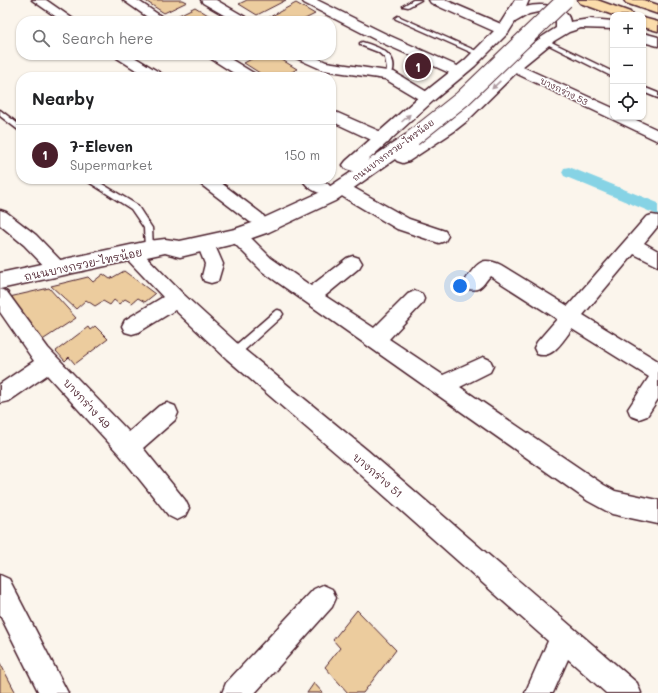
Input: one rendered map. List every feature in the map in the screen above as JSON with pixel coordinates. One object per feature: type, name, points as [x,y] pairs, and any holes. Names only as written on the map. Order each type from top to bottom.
[{"type":"main road","points":[[508,24],[522,0]]},
{"type":"main road","points":[[550,0],[610,12]]},
{"type":"main road","name":"ถนนบางกรวย-ไทรน้อย","points":[[410,136],[457,96],[557,0]]},
{"type":"main road","points":[[630,0],[658,10]]},
{"type":"main road","points":[[574,5],[610,24]]},
{"type":"main road","name":"ถนนบางกรวย-ไทรน้อย","points":[[336,182],[410,136],[462,99],[574,5]]},
{"type":"main road","points":[[336,181],[433,93],[479,54],[508,24],[525,10],[531,8],[551,10],[563,20],[560,31]]},
{"type":"main road","points":[[336,183],[369,175],[403,157],[460,118],[514,67],[545,41],[560,31],[583,24],[598,23],[610,25]]},
{"type":"main road","points":[[646,23],[658,27]]},
{"type":"main road","points":[[646,38],[658,42]]},
{"type":"main road","name":"ถนนบางกรวย-ไทรน้อย","points":[[149,250],[178,238],[213,231],[256,218],[333,184]]},
{"type":"main road","name":"ถนนบางกรวย-ไทรน้อย","points":[[0,281],[149,250],[180,249],[238,236],[262,227],[309,205],[333,184]]},
{"type":"street","points":[[38,0],[62,16]]},
{"type":"street","points":[[130,0],[154,16]]},
{"type":"street","points":[[207,0],[234,16]]},
{"type":"street","points":[[308,0],[383,38],[459,72]]},
{"type":"street","points":[[435,0],[508,24]]},
{"type":"street","points":[[130,60],[149,72]]},
{"type":"street","points":[[223,60],[242,72]]},
{"type":"street","points":[[311,60],[323,66],[413,79],[433,93]]},
{"type":"street","name":"บางกร่าง 53","points":[[514,67],[610,113]]},
{"type":"street","points":[[336,117],[383,139]]},
{"type":"street","points":[[624,120],[657,136]]},
{"type":"street","points":[[212,184],[256,218]]},
{"type":"street","points":[[333,184],[403,224],[439,236]]},
{"type":"street","points":[[0,216],[30,240],[58,269]]},
{"type":"street","points":[[544,348],[652,221]]},
{"type":"street","points":[[238,236],[248,245],[258,259],[596,493],[612,502],[658,512]]},
{"type":"street","points":[[206,244],[214,264],[211,276]]},
{"type":"street","points":[[632,245],[658,259]]},
{"type":"street","name":"บางกร่าง 51","points":[[149,250],[176,299],[234,353],[359,458],[627,693]]},
{"type":"street","points":[[311,296],[353,263]]},
{"type":"street","points":[[473,283],[486,268],[491,268],[571,316],[658,372]]},
{"type":"street","name":"บางกร่าง 49","points":[[0,297],[41,354],[128,447],[177,508]]},
{"type":"street","points":[[132,326],[176,299]]},
{"type":"street","points":[[376,340],[415,299]]},
{"type":"street","points":[[2,394],[49,362]]},
{"type":"street","points":[[442,386],[483,366]]},
{"type":"street","points":[[639,409],[658,381]]},
{"type":"street","points":[[128,447],[167,413]]},
{"type":"street","points":[[0,588],[54,693]]},
{"type":"street","points":[[236,693],[323,598]]},
{"type":"street","points":[[539,693],[564,637]]},
{"type":"lane","points":[[406,6],[418,0]]},
{"type":"lane","points":[[398,18],[479,54]]},
{"type":"lane","points":[[545,41],[610,74]]},
{"type":"lane","points":[[362,44],[387,56],[391,61],[389,75]]},
{"type":"lane","points":[[646,90],[658,96]]},
{"type":"lane","points":[[0,112],[16,126]]},
{"type":"lane","points":[[96,184],[134,207],[148,228],[149,250]]},
{"type":"lane","points":[[234,353],[278,314]]},
{"type":"building","points":[[144,0],[183,0],[187,2],[164,13]]},
{"type":"building","points":[[247,0],[286,0],[257,15],[239,4]]},
{"type":"building","points":[[296,3],[315,14],[311,16],[272,16]]},
{"type":"building","points":[[195,7],[210,16],[177,16]]},
{"type":"building","points":[[250,60],[282,60],[297,69],[292,72],[258,72],[244,63]]},
{"type":"building","points":[[124,271],[155,294],[145,302],[138,298],[132,303],[125,299],[119,304],[114,300],[110,305],[103,301],[95,306],[86,300],[76,309],[51,286],[88,277],[93,282],[103,274],[110,279]]},
{"type":"building","points":[[49,288],[76,318],[41,341],[5,298]]},
{"type":"building","points":[[95,326],[108,339],[75,364],[69,357],[65,361],[56,351],[88,327],[90,330]]},
{"type":"building","points":[[357,610],[396,650],[363,693],[348,693],[325,667],[340,648],[333,640]]},
{"type":"building","points":[[0,663],[16,693],[0,693]]},
{"type":"building","points":[[314,683],[323,693],[307,693]]},
{"type":"waterway","points":[[569,172],[658,209]]},
{"type":"place","name":"7-Eleven","points":[[418,66]]}]
